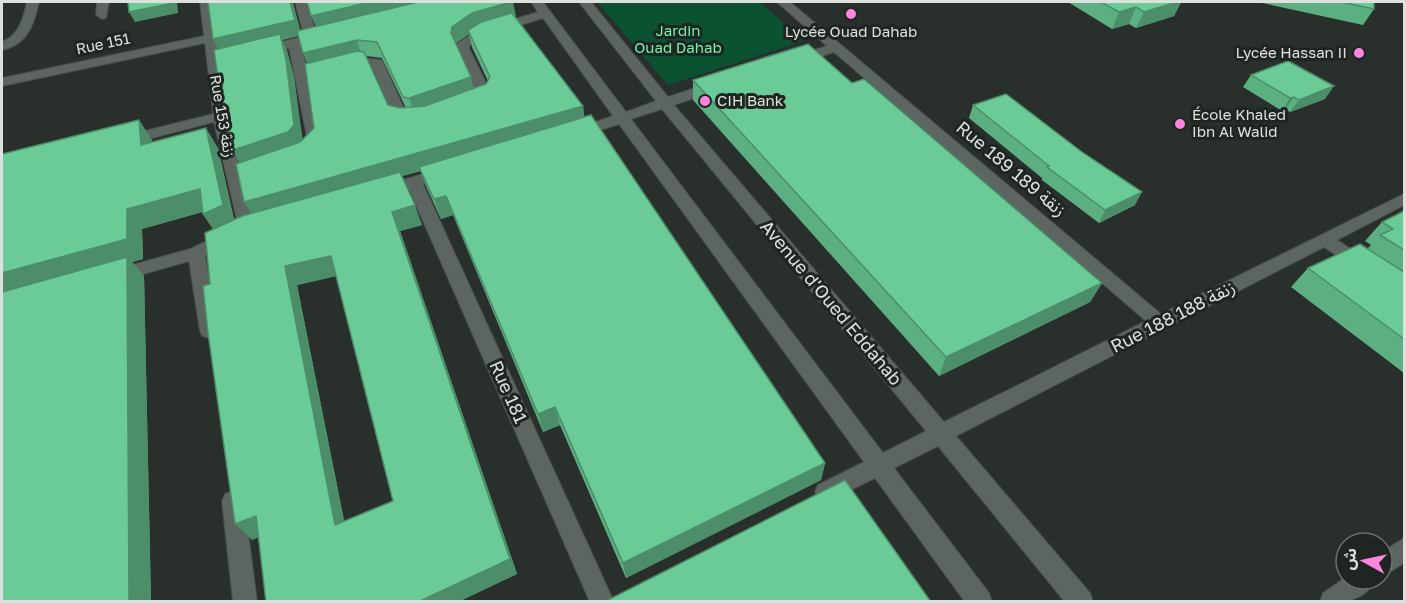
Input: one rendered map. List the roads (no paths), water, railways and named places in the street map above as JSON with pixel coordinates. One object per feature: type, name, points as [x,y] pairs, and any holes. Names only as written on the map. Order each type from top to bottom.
[{"type":"street","points":[[2,46],[22,35],[33,2]]},
{"type":"street","points":[[102,15],[103,2]]},
{"type":"street","name":"Rue 153 زنقة","points":[[195,253],[253,227],[234,178],[220,116],[206,2]]},
{"type":"street","points":[[301,2],[311,39]]},
{"type":"street","points":[[537,2],[980,602]]},
{"type":"street","name":"Avenue d'Oued Eddahab","points":[[585,2],[664,102],[1081,602]]},
{"type":"street","name":"Rue 189 زنقة 189","points":[[783,2],[1160,323]]},
{"type":"street","points":[[458,106],[478,100],[484,95],[463,48],[464,43],[480,34],[546,13]]},
{"type":"street","points":[[214,63],[334,33]]},
{"type":"street","name":"Rue 151","points":[[2,82],[212,38]]},
{"type":"street","points":[[293,157],[303,154],[313,144],[303,77],[294,43]]},
{"type":"street","points":[[782,64],[836,47]]},
{"type":"street","points":[[303,77],[363,62],[377,63],[401,118],[407,120],[426,116]]},
{"type":"street","points":[[567,136],[729,81]]},
{"type":"street","points":[[105,145],[220,116]]},
{"type":"street","points":[[369,195],[458,169]]},
{"type":"street","points":[[234,178],[254,171]]},
{"type":"street","name":"Rue 181","points":[[414,183],[609,600]]},
{"type":"street","name":"Rue 188 زنقة 188","points":[[805,503],[1404,199]]},
{"type":"street","points":[[1325,240],[1404,291]]},
{"type":"street","points":[[104,279],[195,253],[212,352]]},
{"type":"street","points":[[230,480],[245,602]]},
{"type":"street","points":[[1332,602],[1347,591]]},
{"type":"place","name":"Lycée Ouad Dahab","points":[[851,14]]},
{"type":"place","name":"Lycée Hassan II","points":[[1359,53]]},
{"type":"place","name":"CIH Bank","points":[[705,101]]},
{"type":"place","name":"École Khaled Ibn Al Walid","points":[[1180,124]]},
{"type":"park label","name":"Jardin Ouad Dahab","points":[[678,40]]}]
